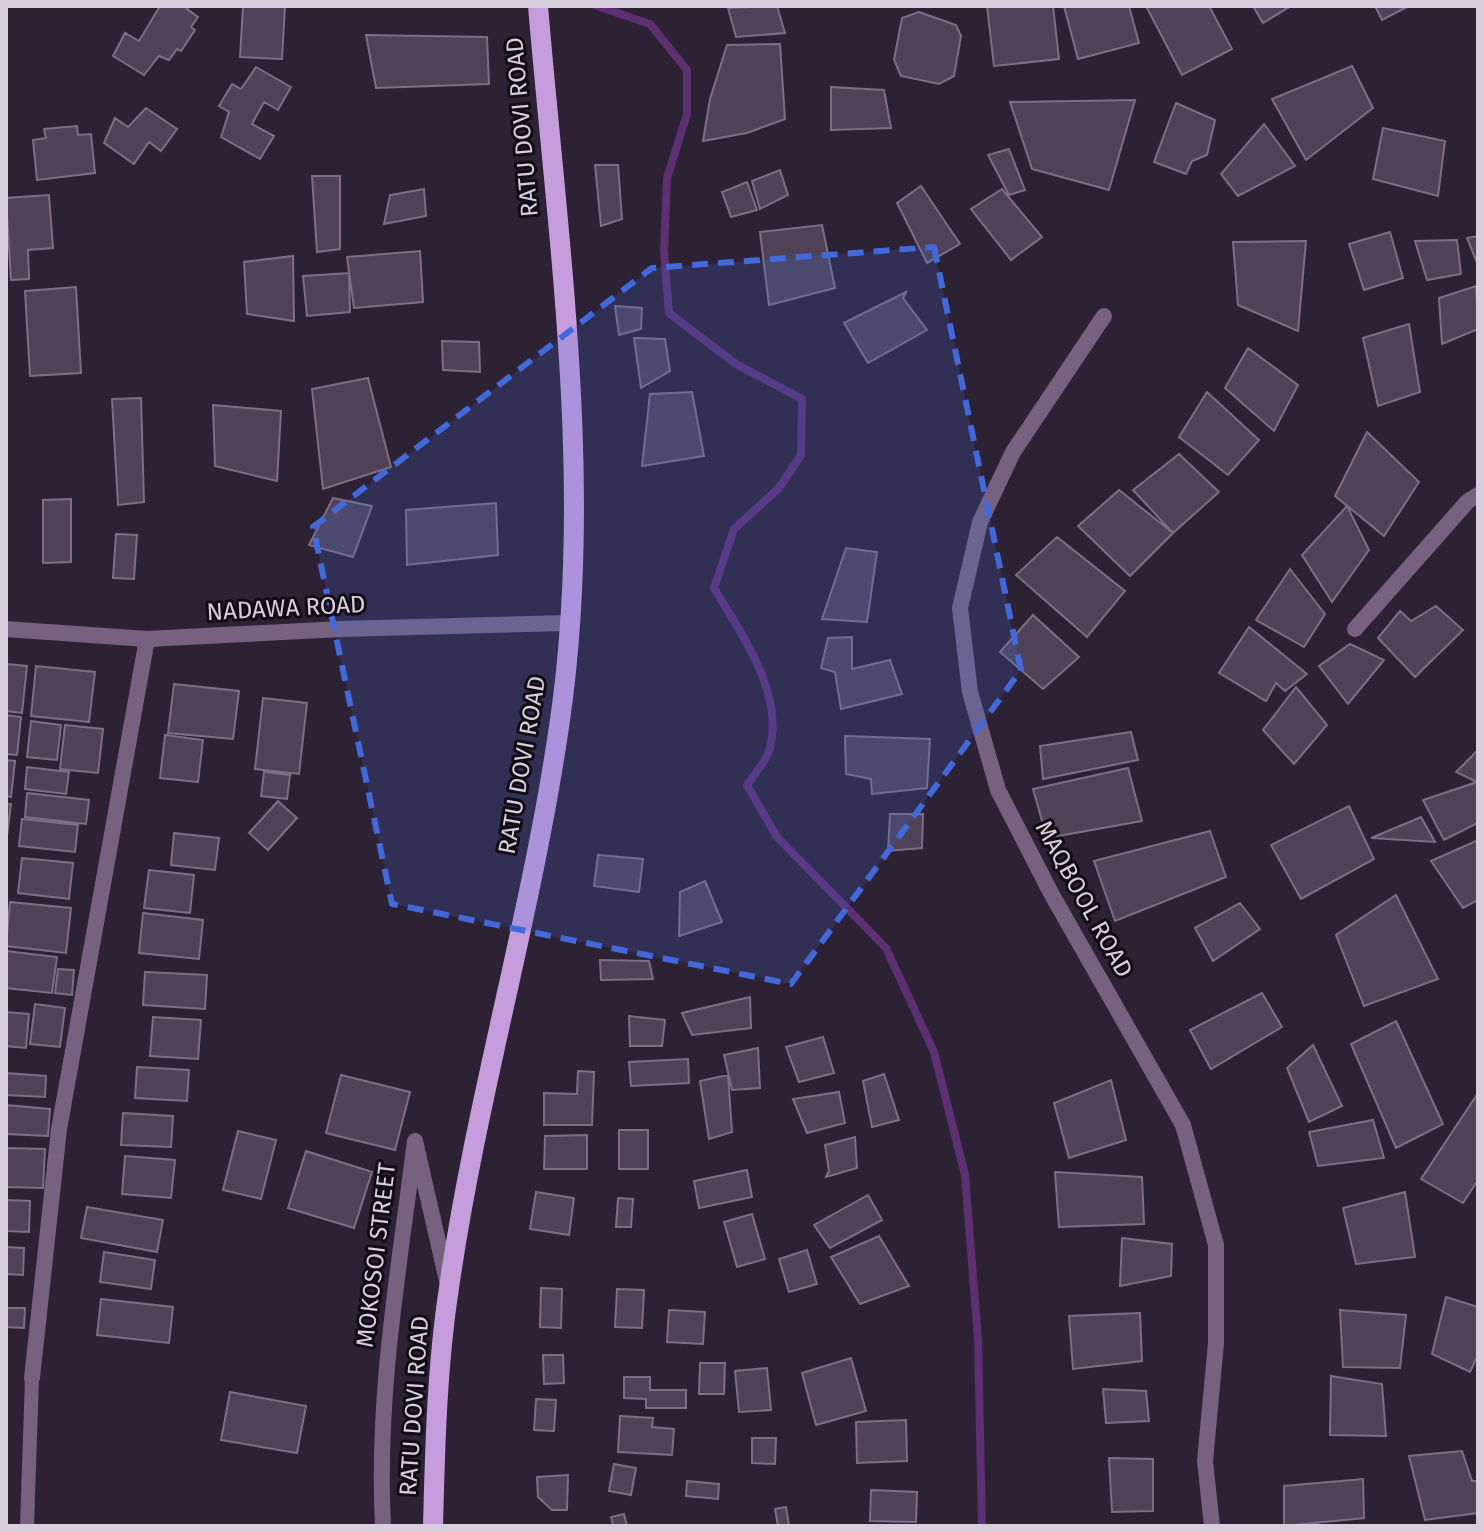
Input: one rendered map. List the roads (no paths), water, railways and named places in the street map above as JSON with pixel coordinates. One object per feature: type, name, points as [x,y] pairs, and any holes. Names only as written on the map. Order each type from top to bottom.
[{"type":"main road","name":"RATU DOVI ROAD","points":[[433,1526],[438,1410],[449,1288],[560,721],[576,574],[569,373],[538,6]]},
{"type":"street","name":"MAQBOOL ROAD","points":[[1104,316],[1013,452],[980,522],[960,608],[970,692],[998,790],[1052,895],[1183,1125],[1216,1245],[1216,1343],[1205,1461],[1212,1526]]},
{"type":"street","points":[[1355,629],[1468,501],[1478,495]]},
{"type":"street","name":"NADAWA ROAD","points":[[6,629],[147,639],[341,629],[569,623]]},
{"type":"street","points":[[32,1378],[59,1129],[147,639]]},
{"type":"street","name":"MOKOSOI STREET","points":[[383,1526],[380,1479],[386,1366],[415,1141],[449,1288]]},
{"type":"lane","points":[[27,1526],[32,1378]]},
{"type":"waterway","points":[[597,6],[650,24],[687,70],[687,114],[667,178],[664,251],[669,313],[736,364],[802,399],[801,455],[779,488],[734,529],[714,588],[757,664],[771,706],[773,727],[770,748],[747,785],[777,837],[886,948],[934,1052],[965,1175],[978,1339],[982,1526]]}]
